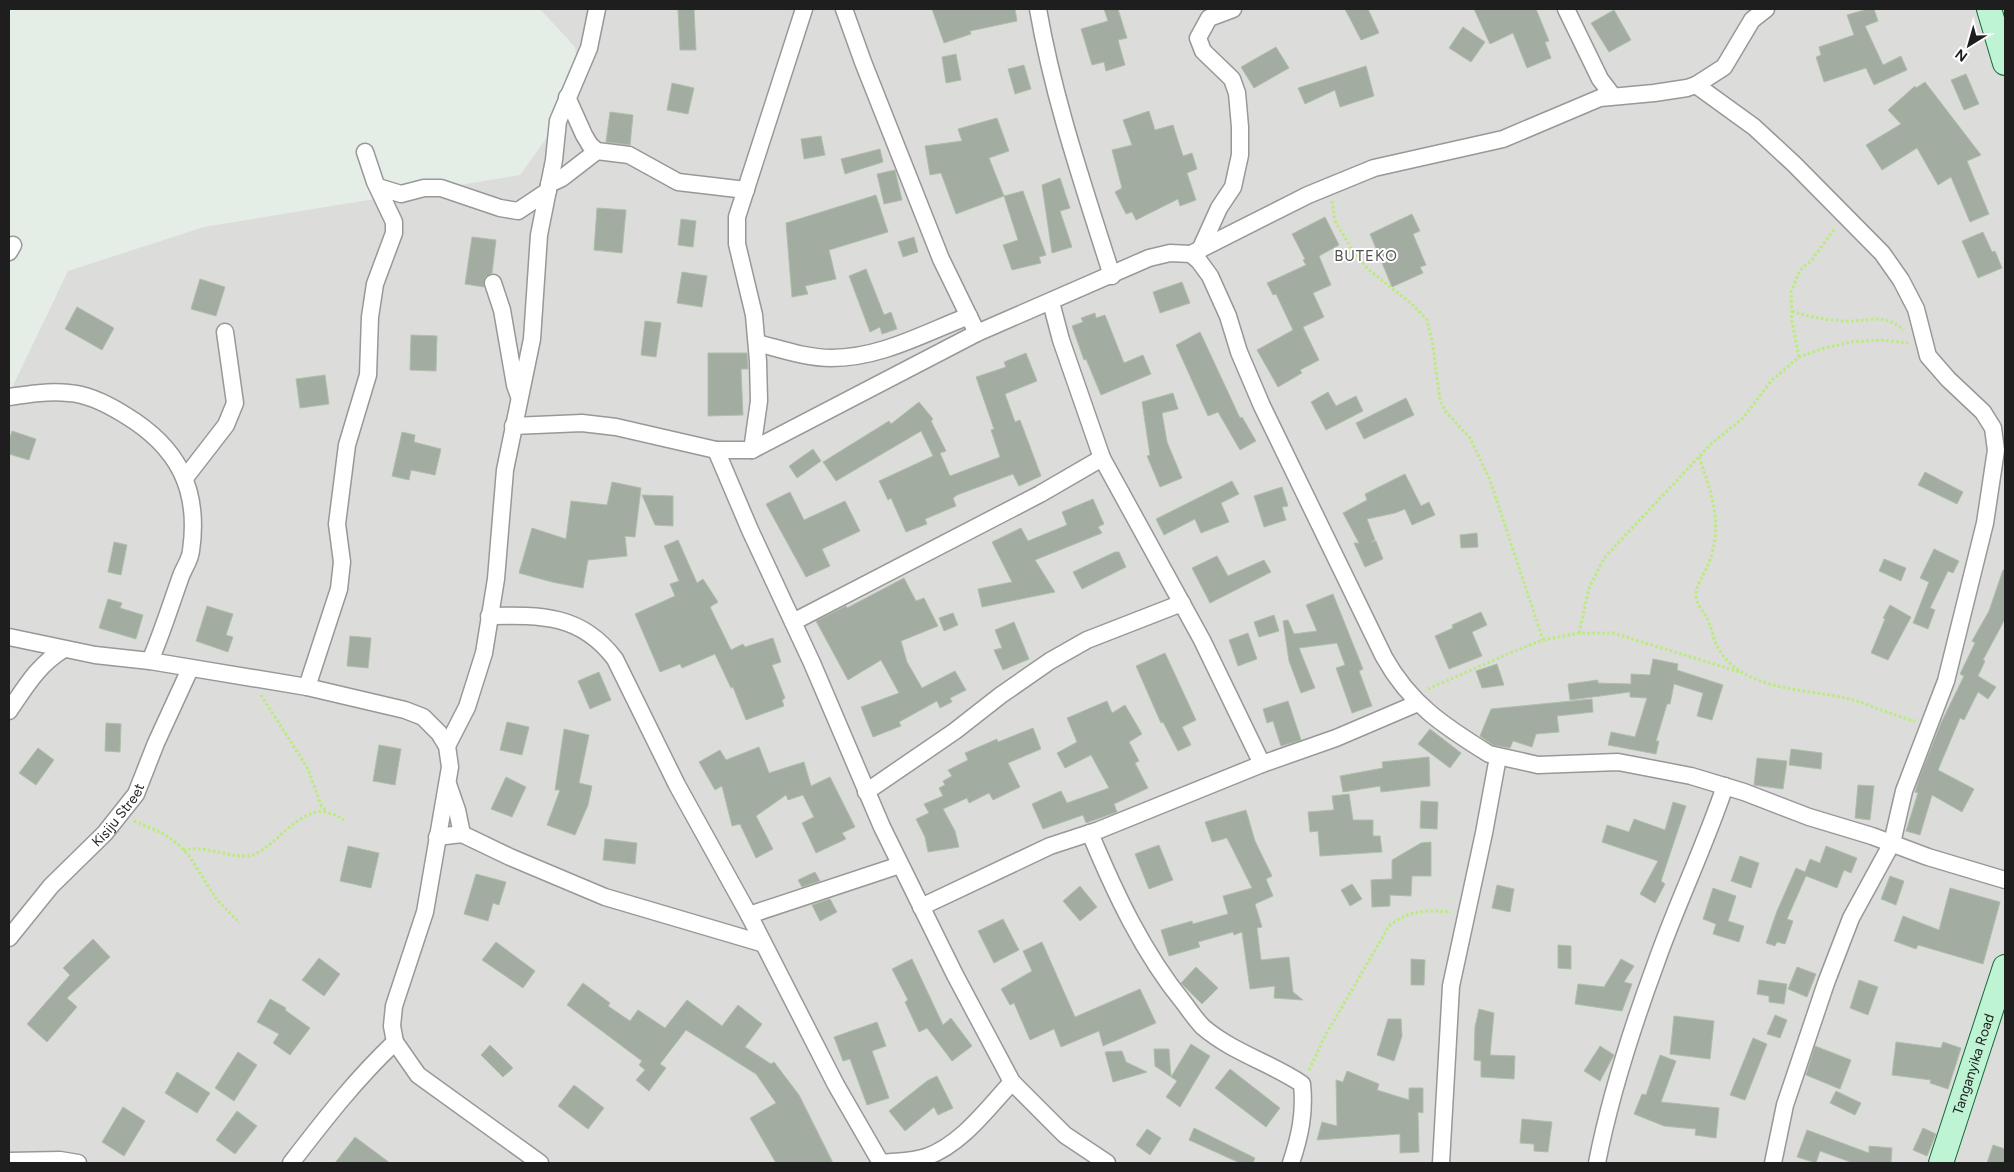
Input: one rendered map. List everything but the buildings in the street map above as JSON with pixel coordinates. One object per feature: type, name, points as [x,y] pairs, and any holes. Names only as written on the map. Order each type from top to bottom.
[{"type":"street","points":[[447,746],[467,707],[478,675],[496,579],[505,470],[532,339],[539,235],[558,121],[589,48],[597,9]]},
{"type":"street","points":[[752,450],[760,401],[754,315],[737,244],[737,217],[804,9]]},
{"type":"street","points":[[844,9],[941,259],[977,333]]},
{"type":"street","points":[[1038,9],[1048,64],[1063,124],[1112,276]]},
{"type":"street","points":[[1233,9],[1209,18],[1198,38],[1203,51],[1232,79],[1237,93],[1240,155],[1233,186],[1196,252],[1199,261],[1210,276],[1228,316],[1239,352],[1262,406],[1361,614],[1396,679],[1415,701],[1430,715],[1468,741],[1498,757],[1538,765],[1618,762],[1648,766],[1725,786],[1928,857],[2005,880]]},
{"type":"street","points":[[1566,9],[1600,79],[1613,96]]},
{"type":"street","points":[[513,426],[582,424],[616,427],[716,450],[752,450],[977,333],[1112,276],[1149,258],[1170,253],[1196,252],[1330,186],[1374,168],[1503,139],[1600,98],[1687,88],[1706,81],[1724,66],[1750,15],[1766,9]]},
{"type":"street","points":[[1989,9],[2005,64]]},
{"type":"street","points":[[1696,85],[1754,127],[1823,191],[1882,253],[1901,280],[1916,310],[1922,344],[1934,365],[1983,412],[1993,428],[1996,450],[1985,523],[1967,603],[1946,681],[1904,791],[1892,843],[1851,918],[1826,983],[1785,1105],[1773,1163]]},
{"type":"street","points":[[567,97],[590,146],[597,151],[629,155],[678,182],[746,190]]},
{"type":"street","points":[[378,187],[401,194],[424,188],[441,188],[500,208],[518,211],[597,151]]},
{"type":"street","points":[[307,687],[339,590],[342,562],[337,524],[347,445],[368,375],[370,317],[375,284],[394,233],[394,222],[365,152]]},
{"type":"street","points":[[493,283],[502,310],[515,385],[519,396]]},
{"type":"street","points":[[1051,302],[1061,340],[1102,458],[1202,640],[1262,764]]},
{"type":"street","points":[[756,343],[816,357],[857,355],[901,345],[969,316]]},
{"type":"street","points":[[185,478],[226,425],[235,403],[225,332]]},
{"type":"street","points":[[9,397],[40,393],[70,393],[115,409],[145,427],[158,438],[174,457],[185,478],[192,507],[191,554],[150,661]]},
{"type":"street","points":[[716,450],[900,865],[1012,1082],[1065,1136],[1107,1163]]},
{"type":"street","points":[[793,622],[1040,494],[1102,458]]},
{"type":"street","points":[[866,792],[955,732],[1001,695],[1050,661],[1087,640],[1182,603]]},
{"type":"street","points":[[489,616],[527,616],[559,619],[583,628],[602,642],[615,658],[677,785],[749,915],[761,943],[836,1085],[881,1163],[926,1157],[946,1148],[1012,1082]]},
{"type":"street","points":[[9,638],[95,655],[150,661],[307,687],[405,710],[423,717],[439,733],[447,746],[450,767],[425,912],[394,1006],[392,1026],[395,1042],[418,1075],[540,1163]]},
{"type":"street","points":[[9,711],[28,680],[40,666],[64,649]]},
{"type":"street","name":"Kisiju Street","points":[[9,938],[51,886],[105,833],[136,794],[156,743],[190,669]]},
{"type":"street","points":[[921,907],[1050,846],[1090,833],[1262,764],[1328,742],[1415,701]]},
{"type":"street","points":[[1441,1163],[1451,986],[1498,757]]},
{"type":"street","points":[[448,784],[457,810],[462,834]]},
{"type":"street","points":[[1597,1163],[1604,1126],[1656,963],[1708,836],[1725,786]]},
{"type":"street","points":[[1090,833],[1105,870],[1144,947],[1176,994],[1202,1026],[1226,1044],[1302,1084],[1304,1106],[1301,1134],[1292,1163]]},
{"type":"street","points":[[437,837],[462,834],[510,857],[605,897],[761,943]]},
{"type":"street","points":[[749,915],[900,865]]},
{"type":"street","name":"Tanganyika Road","points":[[1942,1163],[2005,967]]},
{"type":"street","points":[[292,1163],[361,1074],[395,1042]]},
{"type":"street","points":[[9,1161],[60,1160],[78,1163]]},
{"type":"path","points":[[1330,186],[1335,221],[1350,247],[1368,269],[1414,306],[1426,320],[1433,346],[1440,401],[1446,412],[1470,438],[1490,480],[1543,640]]},
{"type":"path","points":[[1799,357],[1791,292],[1800,270],[1824,244],[1845,214]]},
{"type":"path","points":[[1792,311],[1812,317],[1848,322],[1876,318],[1887,320],[1922,344]]},
{"type":"path","points":[[1579,633],[1589,588],[1604,558],[1699,457],[1743,418],[1772,380],[1799,357],[1851,342],[1881,340],[1922,344]]},
{"type":"path","points":[[1699,457],[1711,492],[1717,524],[1712,554],[1696,593],[1697,600],[1709,622],[1719,650],[1744,673]]},
{"type":"path","points":[[1415,701],[1485,662],[1543,640],[1579,633],[1613,633],[1744,673],[1777,686],[1855,701],[1893,716],[1930,724]]},
{"type":"path","points":[[250,678],[308,768],[321,806],[328,812],[346,821]]},
{"type":"path","points":[[183,850],[195,847],[232,855],[253,855],[266,848],[307,815],[328,812]]},
{"type":"path","points":[[118,816],[164,834],[183,850],[217,900],[240,923]]},
{"type":"path","points":[[1302,1084],[1325,1036],[1389,926],[1400,917],[1419,911],[1467,913]]},
{"type":"shaded area","points":[[540,9],[2005,9],[2005,1163],[9,1163],[9,394],[68,271],[204,227],[520,175],[581,90],[575,47]]},
{"type":"district","name":"BUTEKO","points":[[1366,256]]}]
